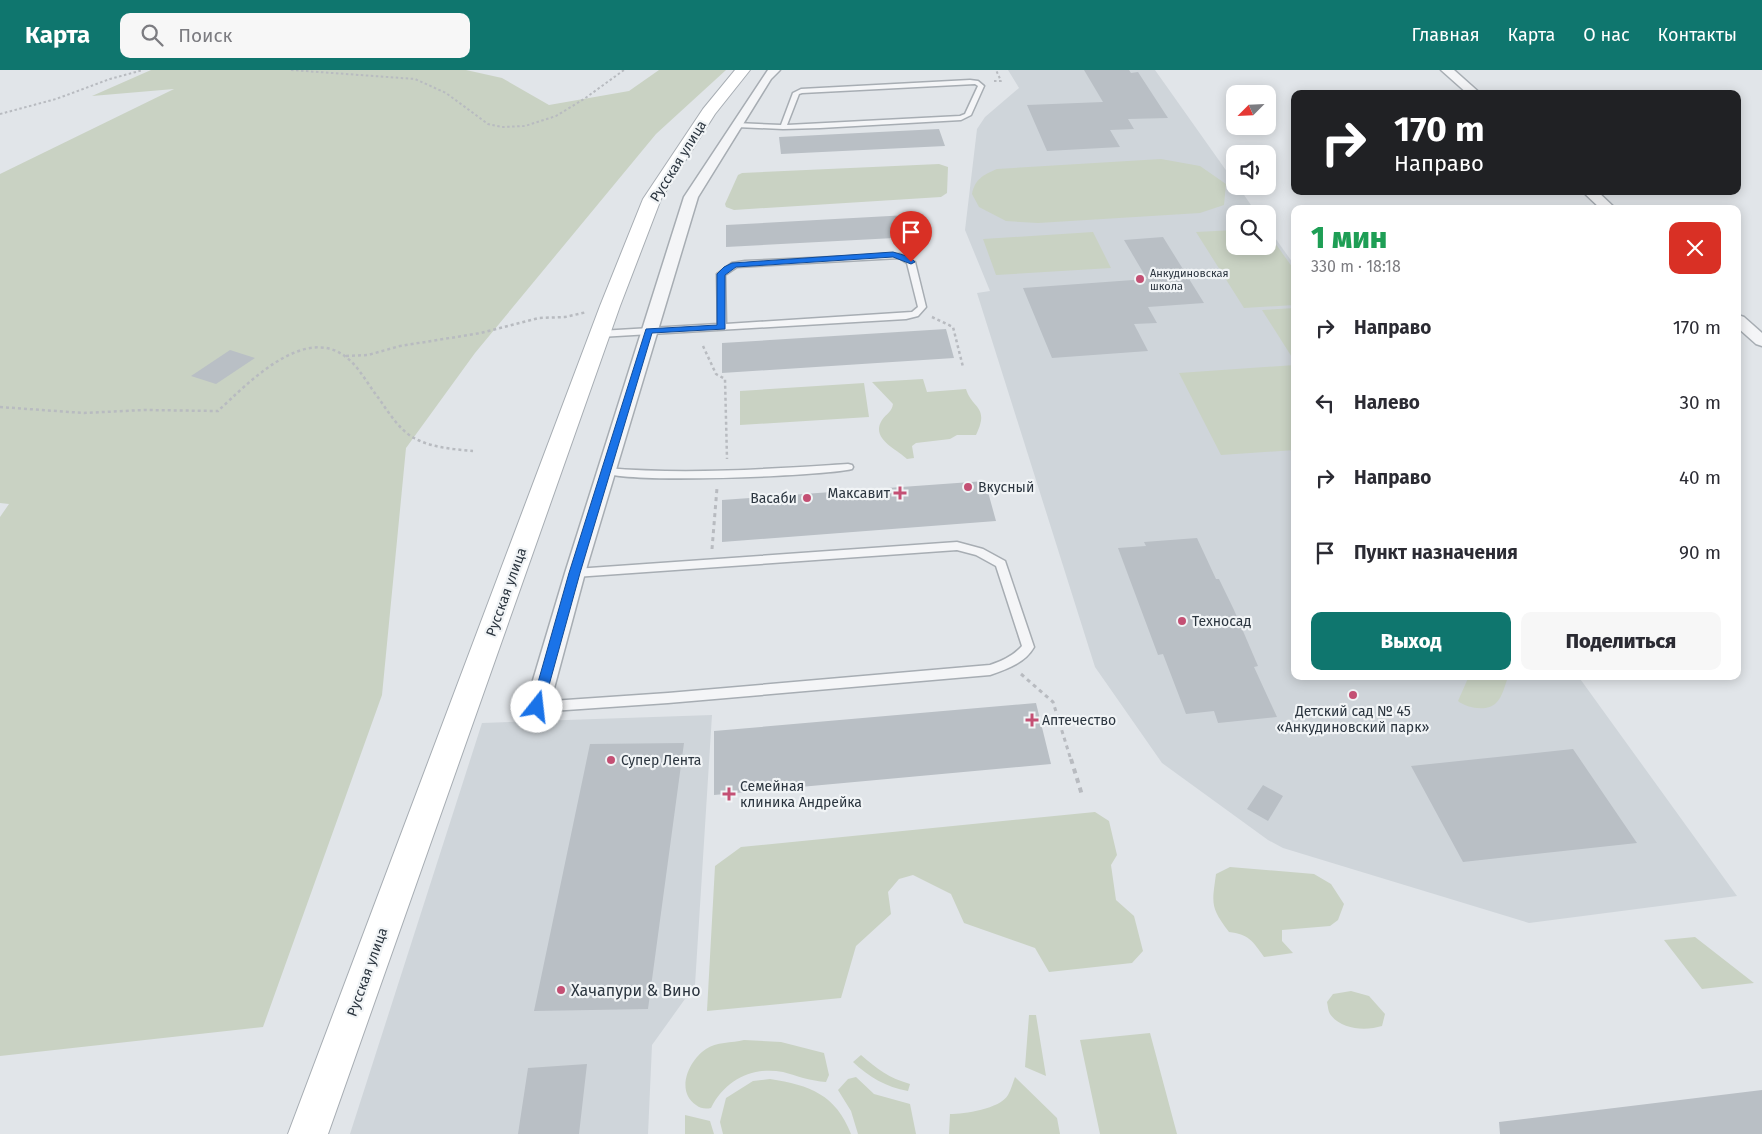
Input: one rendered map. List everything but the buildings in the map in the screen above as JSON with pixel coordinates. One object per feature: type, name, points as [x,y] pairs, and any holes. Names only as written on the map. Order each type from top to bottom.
[{"type":"street","name":"Русская улица","points":[[308,1134],[610,306],[652,198],[709,112],[743,70]]},
{"type":"street","points":[[537,707],[575,573],[691,197],[767,77],[774,70]]},
{"type":"street","points":[[1447,70],[1470,90]]},
{"type":"street","points":[[1593,195],[1605,205]]},
{"type":"street","points":[[1741,323],[1762,341]]},
{"type":"lane","points":[[736,125],[783,127],[960,118],[968,115],[981,86],[976,82],[970,82],[801,91],[796,93],[783,127]]},
{"type":"lane","points":[[600,334],[722,327],[906,316],[920,311],[922,307],[911,262],[900,256],[745,263],[726,269],[721,274],[722,327]]},
{"type":"lane","points":[[606,472],[641,475],[722,475],[848,467]]},
{"type":"lane","points":[[537,707],[668,698],[990,670],[1009,664],[1020,657],[1028,647],[1001,564],[979,552],[957,546],[575,573]]},
{"type":"path","points":[[123,74],[128,70]]},
{"type":"path","points":[[0,114],[10,109],[54,99],[96,86],[123,74],[143,70]]},
{"type":"path","points":[[291,70],[415,79],[439,88],[490,125],[501,127],[530,125],[571,108],[624,70]]},
{"type":"path","points":[[996,70],[1001,81]]},
{"type":"path","points":[[345,356],[368,355],[400,346],[481,333],[539,318],[565,317],[610,306]]},
{"type":"path","points":[[920,311],[953,327],[963,367]]},
{"type":"path","points":[[703,346],[716,374],[725,379],[722,475],[712,543]]},
{"type":"path","points":[[0,407],[84,413],[144,410],[218,412],[256,376],[292,353],[311,347],[328,347],[345,356],[400,427],[413,438],[440,448],[473,451]]},
{"type":"path","points":[[1009,664],[1053,702],[1082,795]]},
{"type":"shaded area","points":[[1008,70],[1155,70],[1226,170],[1226,195],[1244,195],[1251,205],[1226,205],[1226,255],[1276,255],[1276,239],[1291,260],[1291,680],[1581,680],[1737,896],[1529,923],[1283,848],[1268,840],[1162,763],[1095,667],[977,293],[990,291],[965,230],[977,129],[985,117],[1019,88]]},
{"type":"shaded area","points":[[712,715],[695,985],[652,1045],[648,1134],[350,1134],[482,723]]},
{"type":"green space","points":[[151,70],[466,70],[502,78],[549,105],[629,91],[659,70],[726,70],[656,134],[475,353],[406,448],[382,695],[263,1027],[0,1056],[0,517],[9,504],[0,503],[0,174],[174,89],[92,96]]},
{"type":"green space","points":[[1161,159],[1200,166],[1226,184],[1224,205],[1200,213],[1038,223],[1006,221],[979,207],[972,194],[980,178],[997,169]]},
{"type":"green space","points":[[939,164],[948,167],[947,193],[941,197],[734,210],[726,207],[725,204],[738,175],[742,173]]},
{"type":"green space","points":[[1226,230],[1226,255],[1276,255],[1276,244],[1291,265],[1291,305],[1244,308],[1196,232]]},
{"type":"green space","points":[[1093,232],[1111,268],[996,275],[983,239]]},
{"type":"green space","points":[[1291,308],[1291,356],[1262,310]]},
{"type":"green space","points":[[1291,365],[1291,450],[1221,455],[1179,373]]},
{"type":"green space","points":[[923,379],[927,392],[966,389],[981,413],[980,426],[976,435],[957,435],[950,439],[916,443],[912,446],[914,458],[907,459],[886,443],[879,433],[882,420],[893,404],[872,382]]},
{"type":"green space","points":[[864,383],[869,417],[740,425],[740,391]]},
{"type":"green space","points":[[1467,680],[1507,680],[1498,701],[1492,706],[1483,708],[1471,707],[1458,701]]},
{"type":"green space","points":[[1095,812],[1109,821],[1117,855],[1111,865],[1116,900],[1134,916],[1143,951],[1132,963],[1049,972],[1035,948],[964,923],[951,894],[913,875],[899,879],[888,892],[891,914],[856,946],[841,998],[707,1011],[715,866],[741,847]]},
{"type":"green space","points":[[1230,867],[1314,874],[1331,884],[1344,904],[1338,920],[1330,926],[1282,930],[1282,941],[1293,953],[1264,957],[1250,939],[1241,934],[1229,932],[1215,911],[1213,899],[1216,874]]},
{"type":"green space","points":[[1695,937],[1754,983],[1702,989],[1664,940]]},
{"type":"green space","points":[[1351,991],[1369,996],[1385,1014],[1382,1026],[1376,1028],[1354,1028],[1341,1023],[1330,1014],[1327,1002],[1333,994]]},
{"type":"green space","points":[[1029,1015],[1036,1015],[1046,1076],[1025,1067]]},
{"type":"green space","points":[[1150,1033],[1177,1134],[1100,1134],[1080,1040]]},
{"type":"green space","points":[[744,1040],[781,1042],[824,1053],[829,1075],[826,1082],[783,1072],[761,1071],[741,1077],[732,1083],[717,1098],[711,1108],[696,1105],[686,1092],[685,1084],[694,1060],[710,1047]]},
{"type":"green space","points":[[861,1055],[872,1065],[896,1079],[910,1084],[908,1091],[878,1081],[865,1072],[853,1062]]},
{"type":"green space","points":[[856,1077],[874,1094],[910,1104],[916,1134],[858,1134],[851,1111],[838,1090],[848,1079]]},
{"type":"green space","points":[[1015,1077],[1057,1118],[1060,1134],[949,1134],[950,1114],[972,1112],[998,1104],[1008,1095]]},
{"type":"green space","points":[[770,1079],[784,1081],[820,1094],[838,1110],[851,1134],[723,1134],[720,1122],[726,1098],[753,1081]]},
{"type":"green space","points":[[685,1115],[710,1121],[714,1134],[685,1134]]},
{"type":"place","name":"Анкудиновская школа","points":[[1140,279]]},
{"type":"place","name":"Вкусный","points":[[968,487]]},
{"type":"place","name":"Максавит","points":[[900,493]]},
{"type":"place","name":"Васаби","points":[[807,498]]},
{"type":"place","name":"Техносад","points":[[1182,621]]},
{"type":"place","name":"Детский сад № 45 «Анкудиновский парк»","points":[[1353,695]]},
{"type":"place","name":"Аптечество","points":[[1032,720]]},
{"type":"place","name":"Супер Лента","points":[[611,760]]},
{"type":"place","name":"Семейная клиника Андрейка","points":[[729,794]]},
{"type":"place","name":"Хачапури & Вино","points":[[561,990]]},
{"type":"route","points":[[537,707],[575,573],[649,331],[722,327],[721,274],[726,269],[735,265],[893,254],[907,258],[911,262]]}]
